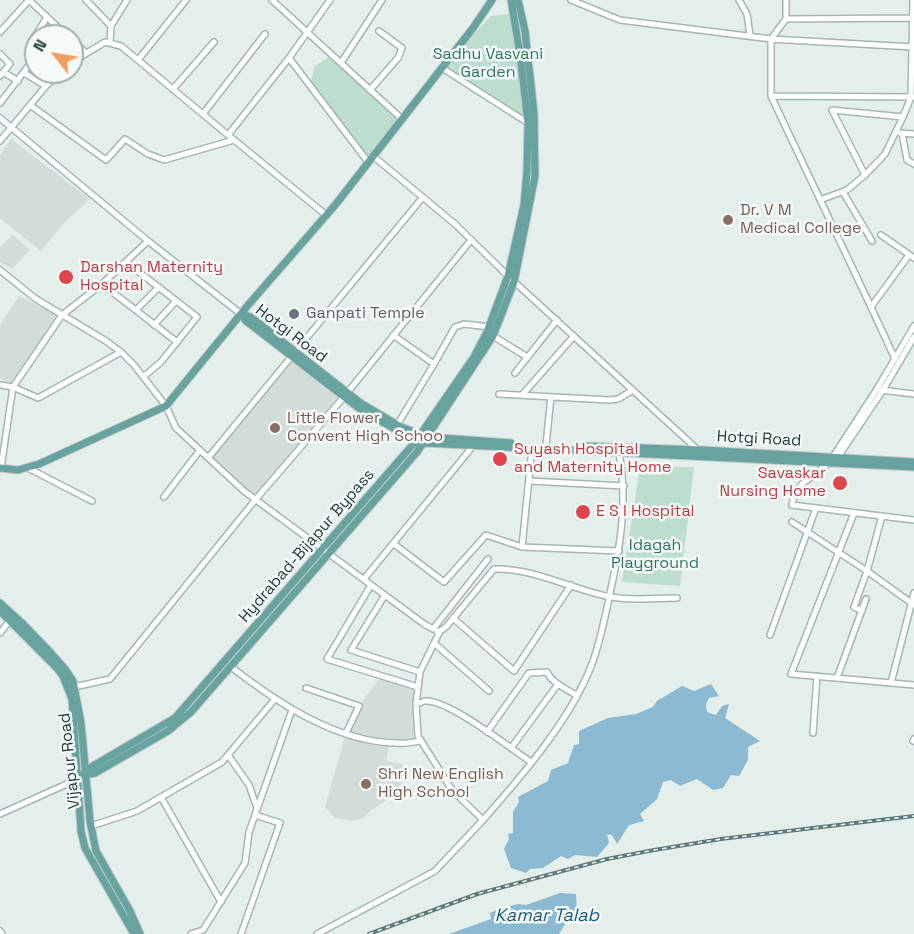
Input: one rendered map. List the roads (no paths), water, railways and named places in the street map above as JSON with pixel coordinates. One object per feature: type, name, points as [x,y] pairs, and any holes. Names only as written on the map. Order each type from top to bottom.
[{"type":"main road","points":[[0,468],[18,470],[28,468],[166,406],[371,159],[492,0]]},
{"type":"main road","points":[[422,439],[474,357],[511,279],[524,205],[528,123],[511,0]]},
{"type":"main road","points":[[82,777],[95,773],[168,731],[191,712],[422,439],[493,336],[511,279],[535,176],[534,113],[525,31],[518,0]]},
{"type":"main road","name":"Hotgi Road","points":[[241,314],[251,317],[293,355],[345,395],[422,439],[698,450],[914,467]]},
{"type":"main road","name":"Hotgi Road","points":[[345,395],[422,439],[473,446],[914,462]]},
{"type":"main road","name":"Hydrabad-Bijapur Bypass","points":[[82,777],[93,766],[175,718],[325,551]]},
{"type":"main road","name":"Vijapur Road","points":[[0,603],[65,669],[74,687],[81,723],[81,831],[85,848],[134,934]]},
{"type":"main road","name":"Vijapur Road","points":[[0,611],[57,668],[68,687],[72,699],[82,777],[96,851],[130,911],[140,934]]},
{"type":"street","points":[[0,32],[29,0],[54,24]]},
{"type":"street","points":[[86,0],[111,26]]},
{"type":"street","points":[[110,44],[111,26],[127,0]]},
{"type":"street","points":[[138,60],[186,0]]},
{"type":"street","points":[[272,0],[402,119]]},
{"type":"street","points":[[341,63],[382,0]]},
{"type":"street","points":[[571,0],[620,20],[771,39],[913,47]]},
{"type":"street","points":[[739,0],[747,14],[750,35]]},
{"type":"street","points":[[786,0],[786,19],[771,39],[771,96],[895,359]]},
{"type":"street","points":[[228,135],[308,33],[328,1]]},
{"type":"street","points":[[820,200],[843,192],[865,176],[885,154],[898,133],[913,97],[913,2]]},
{"type":"street","points":[[43,24],[47,17]]},
{"type":"street","points":[[786,19],[913,18]]},
{"type":"street","points":[[370,90],[398,58],[402,48],[379,31]]},
{"type":"street","points":[[203,114],[265,34]]},
{"type":"street","points":[[86,53],[105,42],[122,46],[326,215]]},
{"type":"street","points":[[173,89],[214,42]]},
{"type":"street","points":[[0,54],[10,64],[2,74],[18,81]]},
{"type":"street","points":[[289,58],[371,159],[423,197],[698,450]]},
{"type":"street","points":[[442,68],[528,123]]},
{"type":"street","points":[[0,103],[24,73]]},
{"type":"street","points":[[0,141],[46,86],[43,84]]},
{"type":"street","points":[[771,96],[913,97]]},
{"type":"street","points":[[30,105],[106,160],[126,140],[148,154],[164,160],[234,140]]},
{"type":"street","points":[[865,176],[832,110],[903,117]]},
{"type":"street","points":[[0,118],[148,241],[241,314]]},
{"type":"street","points":[[898,133],[914,134]]},
{"type":"street","points":[[898,133],[907,160],[914,164]]},
{"type":"street","points":[[843,192],[872,241]]},
{"type":"street","points":[[208,458],[423,197]]},
{"type":"street","points":[[872,307],[912,257],[881,235]]},
{"type":"street","points":[[74,687],[110,679],[471,240]]},
{"type":"street","points":[[0,468],[13,387],[62,315],[102,284],[148,241]]},
{"type":"street","points":[[126,262],[197,317],[161,362],[143,377]]},
{"type":"street","points":[[0,270],[36,299],[121,352],[166,406],[177,428],[208,458],[256,499],[371,585],[436,630]]},
{"type":"street","points":[[102,284],[177,342]]},
{"type":"street","points":[[136,310],[159,287]]},
{"type":"street","points":[[154,325],[176,301]]},
{"type":"street","points":[[515,373],[557,320]]},
{"type":"street","points":[[397,425],[450,334],[458,325],[490,327]]},
{"type":"street","points":[[880,390],[914,326]]},
{"type":"street","points":[[393,335],[434,364]]},
{"type":"street","points":[[493,336],[527,357]]},
{"type":"street","points":[[522,395],[574,336]]},
{"type":"street","points":[[914,337],[833,460],[802,484],[794,495],[792,505],[914,520]]},
{"type":"street","points":[[0,385],[13,387],[38,398],[121,352]]},
{"type":"street","points":[[499,394],[609,400],[618,399],[633,390]]},
{"type":"street","points":[[880,390],[914,394]]},
{"type":"street","points":[[546,445],[551,397]]},
{"type":"street","points":[[364,579],[473,446]]},
{"type":"street","points":[[522,547],[532,448]]},
{"type":"street","points":[[164,497],[200,450]]},
{"type":"street","points":[[317,934],[435,870],[483,820],[531,762],[561,719],[592,662],[609,597],[619,551],[624,503],[619,453]]},
{"type":"street","points":[[28,468],[92,501]]},
{"type":"street","points":[[530,481],[624,486]]},
{"type":"street","points":[[770,635],[816,508]]},
{"type":"street","points":[[854,513],[791,674],[914,685]]},
{"type":"street","points":[[862,611],[854,607],[867,571],[882,516]]},
{"type":"street","points":[[792,522],[867,571],[912,605]]},
{"type":"street","points":[[394,544],[444,582],[486,535],[522,547],[619,551]]},
{"type":"street","points":[[483,820],[452,790],[418,736],[416,704],[420,672],[434,643],[436,630],[488,559]]},
{"type":"street","points":[[436,630],[453,618],[494,569],[520,571],[609,597],[677,598]]},
{"type":"street","points":[[371,585],[327,659],[418,687]]},
{"type":"street","points":[[453,618],[514,671],[571,585]]},
{"type":"street","points":[[891,683],[914,593]]},
{"type":"street","points":[[385,595],[351,650],[420,672]]},
{"type":"street","points":[[837,678],[866,599]]},
{"type":"street","points":[[0,633],[10,620]]},
{"type":"street","points":[[434,643],[489,691]]},
{"type":"street","points":[[230,666],[292,710],[319,723],[375,741],[398,743],[421,741]]},
{"type":"street","points":[[487,732],[529,673],[547,672],[549,677],[576,695]]},
{"type":"street","points":[[813,733],[817,676]]},
{"type":"street","points":[[511,748],[558,684]]},
{"type":"street","points":[[306,688],[359,706],[346,733]]},
{"type":"street","points":[[91,826],[137,811],[222,762],[275,699]]},
{"type":"street","points":[[416,704],[426,701],[441,705],[487,732],[531,762]]},
{"type":"street","points":[[191,934],[203,930],[245,863],[249,832],[292,710]]},
{"type":"street","points":[[228,755],[249,785],[257,808]]},
{"type":"street","points":[[0,814],[82,777]]},
{"type":"street","points":[[161,797],[221,902]]},
{"type":"street","points":[[241,934],[280,823],[255,815]]},
{"type":"water","points":[[711,684],[719,696],[709,698],[706,704],[707,712],[716,715],[722,706],[729,704],[725,718],[760,741],[748,747],[748,760],[739,776],[731,775],[723,788],[713,790],[697,779],[680,786],[671,780],[663,782],[657,799],[640,814],[644,821],[629,825],[617,844],[612,835],[607,834],[609,843],[597,857],[575,855],[568,859],[561,856],[543,868],[530,869],[526,873],[511,868],[504,849],[509,839],[508,834],[513,833],[513,812],[519,802],[518,797],[548,781],[551,770],[568,763],[574,745],[579,744],[579,731],[608,718],[636,714],[653,707],[657,701],[682,686],[694,691]]},
{"type":"water","name":"Kamar Talab","points":[[560,893],[576,894],[577,918],[567,921],[559,934],[449,934],[491,919],[490,913],[502,908],[518,904],[526,905]]},
{"type":"railway","points":[[369,934],[477,894],[607,859],[721,839],[914,816]]},
{"type":"place","name":"Dr. V M Medical College","points":[[728,220]]},
{"type":"place","name":"Darshan Maternity Hospital","points":[[66,277]]},
{"type":"place","name":"Ganpati Temple","points":[[294,314]]},
{"type":"place","name":"Little Flower Convent High Schoo","points":[[275,428]]},
{"type":"place","name":"Suyash Hospital and Maternity Home","points":[[500,459]]},
{"type":"place","name":"Savaskar Nursing Home","points":[[840,483]]},
{"type":"place","name":"E S I Hospital","points":[[583,512]]},
{"type":"place","name":"Shri New English High School","points":[[366,784]]},
{"type":"park label","name":"Sadhu Vasvani Garden","points":[[488,64]]},
{"type":"park label","name":"Idagah Playground","points":[[655,555]]}]
